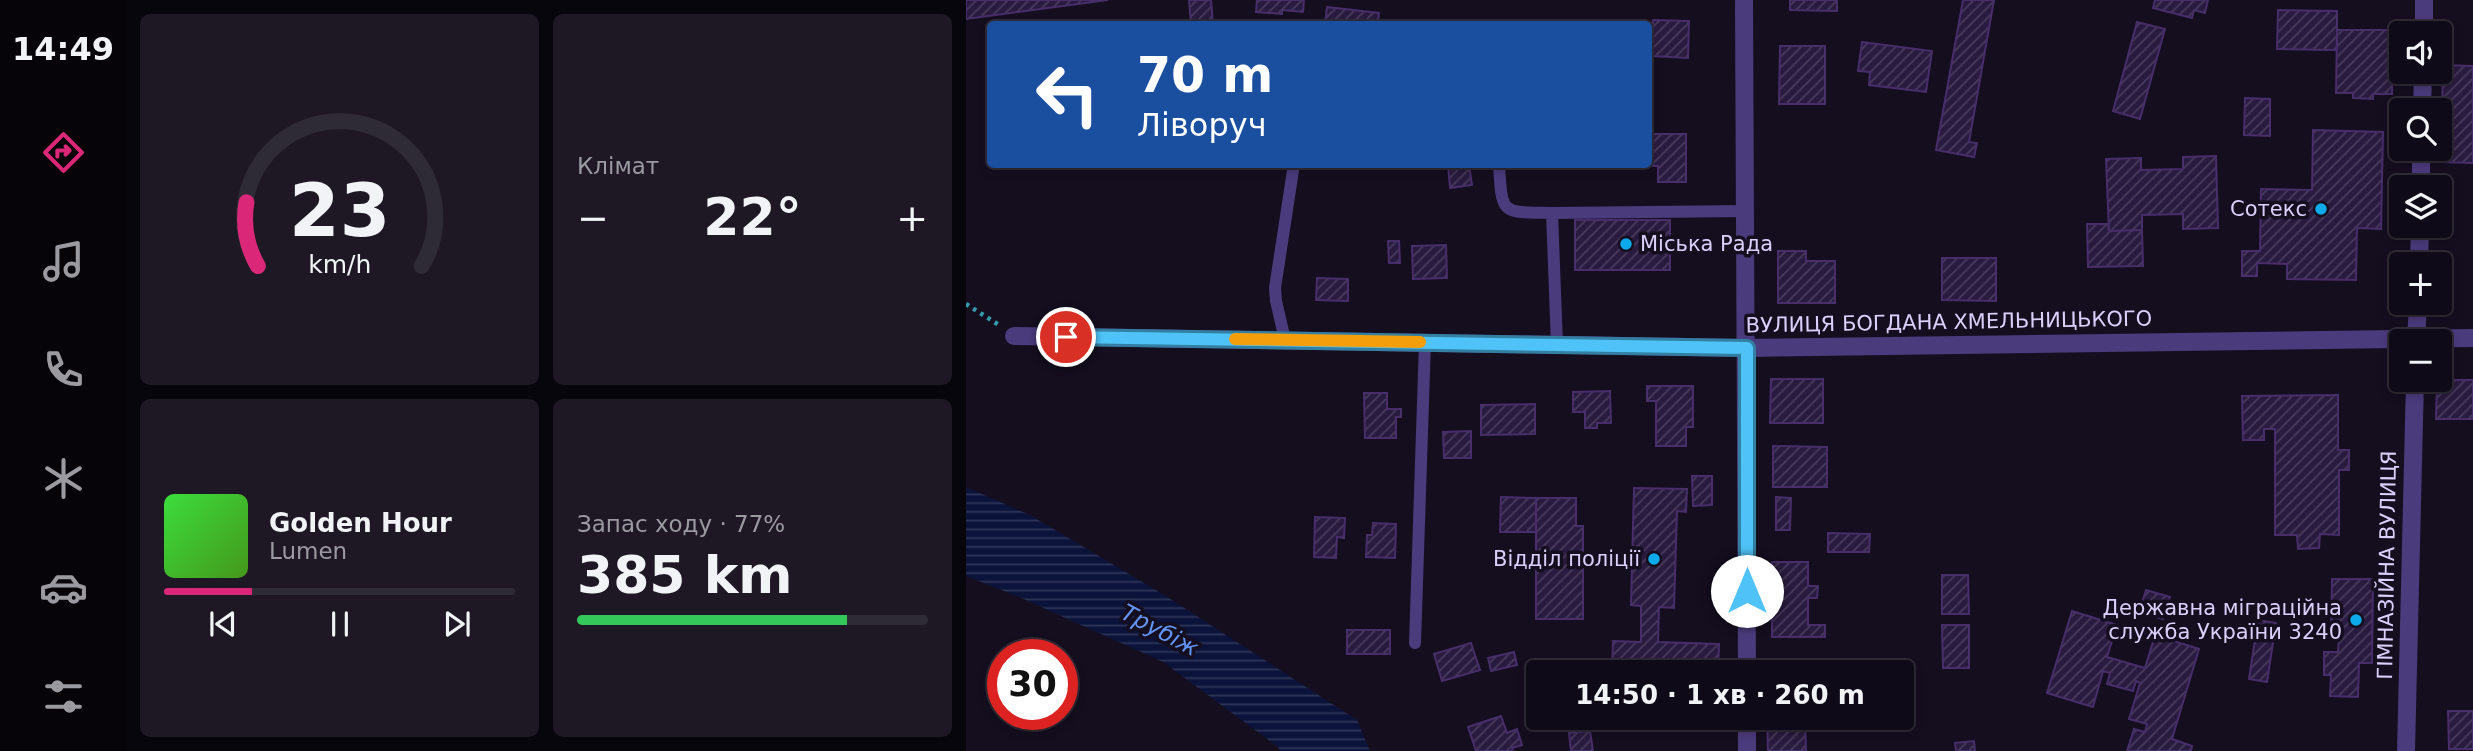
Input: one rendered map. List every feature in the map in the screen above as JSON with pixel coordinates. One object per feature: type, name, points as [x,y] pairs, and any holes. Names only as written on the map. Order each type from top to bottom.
[{"type":"street","points":[[1744,0],[1747,660]]},
{"type":"street","points":[[2424,0],[2424,21]]},
{"type":"street","name":"ВУЛИЦЯ БОГДАНА ХМЕЛЬНИЦЬКОГО","points":[[1014,336],[1747,348],[2389,340]]},
{"type":"street","name":"ВУЛИЦЯ БОГДАНА ХМЕЛЬНИЦЬКОГО","points":[[2452,339],[2473,338]]},
{"type":"street","name":"ГІМНАЗІЙНА ВУЛИЦЯ","points":[[2406,751],[2415,392]]},
{"type":"street","points":[[1747,730],[1747,751]]},
{"type":"lane","points":[[1285,340],[1275,288],[1293,168]]},
{"type":"lane","points":[[1499,168],[1501,199],[1507,208],[1520,212],[1746,211]]},
{"type":"lane","points":[[1552,213],[1557,345]]},
{"type":"lane","points":[[1415,643],[1425,342]]},
{"type":"path","points":[[966,304],[1014,336]]},
{"type":"water","name":"Трубіж","points":[[966,487],[1030,515],[1166,596],[1357,720],[1370,751],[1280,751],[1163,662],[966,576]]},
{"type":"building","points":[[966,0],[1108,0],[966,19]]},
{"type":"building","points":[[1189,0],[1211,0],[1213,21],[1191,21]]},
{"type":"building","points":[[1257,0],[1304,0],[1303,12],[1256,12]]},
{"type":"building","points":[[1790,0],[1837,0],[1837,11],[1790,10]]},
{"type":"building","points":[[1963,0],[1994,0],[1969,142],[1977,143],[1974,157],[1936,150]]},
{"type":"building","points":[[2155,0],[2208,0],[2205,13],[2194,10],[2192,18],[2153,8]]},
{"type":"building","points":[[1327,7],[1379,13],[1378,21],[1325,21]]},
{"type":"building","points":[[2278,10],[2337,11],[2337,50],[2277,49]]},
{"type":"building","points":[[1653,20],[1689,21],[1688,58],[1652,56]]},
{"type":"building","points":[[2137,22],[2165,29],[2140,119],[2113,111]]},
{"type":"building","points":[[2337,30],[2389,30],[2389,84],[2392,84],[2392,94],[2373,94],[2373,99],[2353,98],[2353,93],[2336,93]]},
{"type":"building","points":[[1862,42],[1932,51],[1926,92],[1869,85],[1870,72],[1858,71]]},
{"type":"building","points":[[1780,46],[1825,46],[1825,104],[1779,104]]},
{"type":"building","points":[[2452,65],[2473,66],[2473,163],[2441,162],[2452,161],[2452,98],[2442,98],[2443,84],[2452,84]]},
{"type":"building","points":[[2245,98],[2270,99],[2270,136],[2244,135]]},
{"type":"building","name":"Сотекс","points":[[2313,130],[2383,132],[2381,229],[2357,228],[2356,280],[2287,279],[2287,264],[2257,263],[2257,276],[2242,276],[2242,251],[2260,251],[2261,189],[2312,190]]},
{"type":"building","points":[[1653,134],[1686,134],[1686,182],[1658,182],[1658,166],[1653,166]]},
{"type":"building","points":[[2216,156],[2218,228],[2183,229],[2183,214],[2142,215],[2142,230],[2109,231],[2106,159],[2141,158],[2141,170],[2183,169],[2183,157]]},
{"type":"building","points":[[1448,168],[1470,168],[1472,185],[1450,188]]},
{"type":"building","name":"Міська Рада","points":[[1575,220],[1670,220],[1670,270],[1575,270]]},
{"type":"building","points":[[2087,224],[2108,224],[2109,231],[2142,230],[2143,266],[2088,267]]},
{"type":"building","points":[[1388,241],[1399,241],[1400,263],[1389,263]]},
{"type":"building","points":[[1446,245],[1447,278],[1413,279],[1412,246]]},
{"type":"building","points":[[1778,251],[1806,251],[1806,261],[1835,261],[1835,303],[1778,303]]},
{"type":"building","points":[[1942,258],[1996,258],[1996,301],[1942,300]]},
{"type":"building","points":[[1317,278],[1348,279],[1348,301],[1316,300]]},
{"type":"building","points":[[1771,379],[1823,379],[1823,423],[1770,423]]},
{"type":"building","points":[[2452,380],[2473,380],[2473,419],[2436,419],[2437,392],[2452,392]]},
{"type":"building","points":[[1647,386],[1693,386],[1693,427],[1686,427],[1686,446],[1656,446],[1656,401],[1647,401]]},
{"type":"building","points":[[1610,391],[1611,423],[1597,423],[1597,428],[1585,428],[1585,412],[1573,412],[1573,392]]},
{"type":"building","points":[[1364,393],[1387,393],[1387,409],[1401,409],[1401,417],[1396,417],[1396,438],[1365,438]]},
{"type":"building","points":[[2338,395],[2338,450],[2349,450],[2349,470],[2339,470],[2339,535],[2320,534],[2319,548],[2298,549],[2297,535],[2275,535],[2275,429],[2264,429],[2264,440],[2243,440],[2242,396]]},
{"type":"building","points":[[1535,404],[1535,434],[1481,435],[1481,405]]},
{"type":"building","points":[[1471,431],[1471,458],[1444,458],[1443,432]]},
{"type":"building","points":[[1773,446],[1827,447],[1827,487],[1773,487]]},
{"type":"building","points":[[1692,476],[1712,476],[1712,505],[1693,506]]},
{"type":"building","name":"Відділ поліції","points":[[1634,488],[1687,489],[1686,512],[1677,511],[1674,608],[1659,607],[1658,642],[1719,644],[1718,660],[1612,660],[1613,641],[1641,642],[1641,606],[1631,605]]},
{"type":"building","points":[[1501,497],[1536,498],[1536,532],[1500,532]]},
{"type":"building","points":[[1776,497],[1791,498],[1790,530],[1776,530]]},
{"type":"building","points":[[1536,498],[1576,498],[1576,526],[1583,526],[1583,619],[1536,619]]},
{"type":"building","points":[[1315,517],[1345,518],[1344,538],[1337,537],[1336,558],[1314,557]]},
{"type":"building","points":[[1373,523],[1396,524],[1395,558],[1366,557],[1367,535],[1372,535]]},
{"type":"building","points":[[1828,533],[1870,534],[1869,552],[1828,552]]},
{"type":"building","points":[[1772,562],[1808,562],[1808,586],[1818,586],[1817,598],[1808,598],[1808,625],[1825,625],[1825,637],[1772,637]]},
{"type":"building","points":[[1942,575],[1968,575],[1969,614],[1942,614]]},
{"type":"building","points":[[2332,579],[2373,579],[2372,663],[2359,663],[2358,697],[2330,696],[2331,675],[2324,675],[2324,652],[2338,652],[2339,635],[2331,635]]},
{"type":"building","points":[[2146,590],[2170,597],[2163,619],[2139,612]]},
{"type":"building","points":[[2072,611],[2117,625],[2107,657],[2145,668],[2155,635],[2199,649],[2172,739],[2192,746],[2191,751],[2127,751],[2134,729],[2145,732],[2147,724],[2129,719],[2140,683],[2136,681],[2133,691],[2107,684],[2110,673],[2103,671],[2093,707],[2047,693]]},
{"type":"building","points":[[2258,620],[2276,623],[2267,682],[2249,679]]},
{"type":"building","points":[[1942,625],[1969,625],[1969,668],[1943,668]]},
{"type":"building","points":[[1347,630],[1390,630],[1390,654],[1347,654]]},
{"type":"building","points":[[1471,643],[1480,670],[1442,681],[1434,654]]},
{"type":"building","points":[[1514,652],[1517,665],[1491,671],[1488,658]]},
{"type":"building","points":[[2448,711],[2473,711],[2473,749],[2449,749]]},
{"type":"building","points":[[1501,716],[1507,733],[1517,729],[1522,745],[1512,748],[1513,751],[1476,751],[1468,727]]},
{"type":"building","points":[[1767,730],[1805,730],[1806,751],[1768,751]]},
{"type":"building","points":[[1590,731],[1593,751],[1571,751],[1569,733]]},
{"type":"building","points":[[1974,741],[1975,751],[1956,751],[1955,743]]},
{"type":"slow traffic","points":[[1235,339],[1420,342]]},
{"type":"place","name":"Сотекс","points":[[2321,209]]},
{"type":"place","name":"Міська Рада","points":[[1626,244]]},
{"type":"place","name":"Відділ поліції","points":[[1654,559]]},
{"type":"place","name":"Державна міграційна служба України 3240","points":[[2356,620]]},
{"type":"route","points":[[1066,337],[1747,348],[1747,591]]}]
